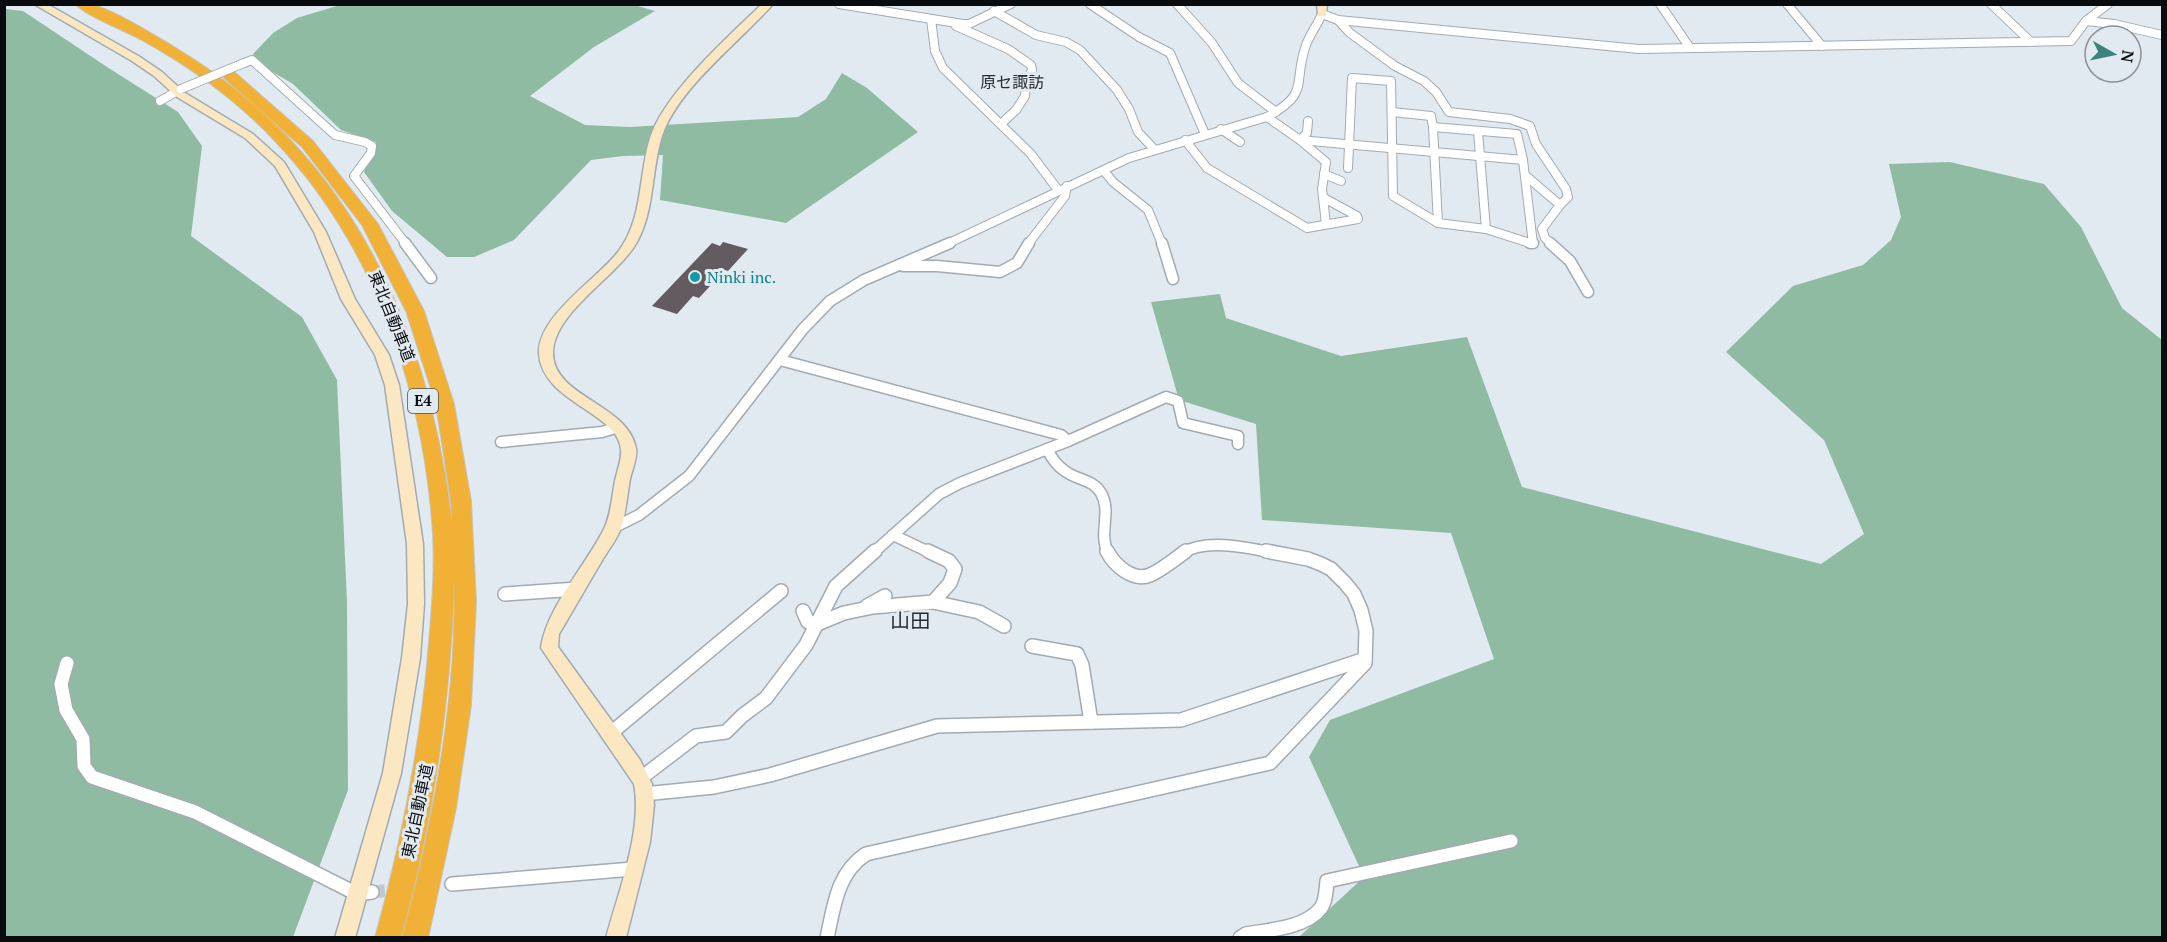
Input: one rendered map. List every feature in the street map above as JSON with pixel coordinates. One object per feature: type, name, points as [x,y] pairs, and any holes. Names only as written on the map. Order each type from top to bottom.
[{"type":"highway","name":"東北自動車道","points":[[81,4],[151,39],[196,67],[235,95],[293,150],[347,221],[370,263],[391,307],[419,385],[437,476],[443,534],[443,593],[438,677],[429,758],[388,938]]},
{"type":"highway","name":"東北自動車道","points":[[108,4],[174,38],[210,60],[278,114],[316,152],[335,174],[363,214],[388,255],[410,301],[439,381],[459,472],[465,527],[467,586],[463,673],[453,757],[436,847],[415,938]]},
{"type":"street","points":[[39,4],[136,59],[178,90],[249,136],[280,164],[320,232],[340,284],[382,356],[392,386],[415,544],[416,604],[411,658],[392,773],[364,893],[345,938]]},
{"type":"street","points":[[616,938],[643,827],[644,794],[641,778],[549,648],[551,633],[613,528],[629,449],[627,439],[618,427],[554,379],[546,354],[550,337],[568,311],[622,256],[634,238],[641,217],[657,135],[670,108],[768,4]]},
{"type":"street","points":[[839,4],[969,24],[1011,4]]},
{"type":"street","points":[[1090,4],[1139,37],[1170,53],[1205,134]]},
{"type":"street","points":[[1176,4],[1212,44],[1238,83],[1276,112]]},
{"type":"street","points":[[1660,4],[1690,48]]},
{"type":"street","points":[[1787,4],[1822,46]]},
{"type":"street","points":[[1991,4],[2031,42]]},
{"type":"street","points":[[1338,20],[1639,49],[2031,42],[2071,41],[2086,21],[2108,4]]},
{"type":"street","points":[[613,528],[639,515],[689,476],[803,330],[830,301],[864,280],[1063,188],[1154,149],[1267,117],[1285,107],[1300,89],[1308,38],[1322,9],[1395,66],[1424,81],[1436,92],[1449,111],[1489,115],[1524,122],[1530,126],[1534,141],[1553,165],[1568,197],[1542,229],[1545,238],[1570,261],[1588,292]]},
{"type":"street","points":[[994,11],[1036,35],[1066,42],[1080,50],[1111,82],[1129,108],[1138,132],[1154,149]]},
{"type":"street","points":[[900,265],[1000,272],[1007,270],[1017,263],[1031,239],[1065,196],[1063,188],[1031,154],[943,68],[935,51],[931,19]]},
{"type":"street","points":[[2086,21],[2163,34]]},
{"type":"street","points":[[953,23],[1027,60],[1031,66],[1032,72],[1027,80],[1028,91],[1010,118],[1001,124]]},
{"type":"street","points":[[160,101],[178,90],[252,60],[335,135],[365,142],[372,146],[372,153],[354,176],[431,278]]},
{"type":"street","points":[[1348,168],[1352,78],[1391,81],[1392,196],[1438,223],[1486,229],[1533,244],[1526,175],[1517,134],[1433,127]]},
{"type":"street","points":[[1392,112],[1431,116],[1438,223]]},
{"type":"street","points":[[1267,117],[1326,162],[1322,189],[1326,225]]},
{"type":"street","points":[[1300,140],[1307,133],[1308,121]]},
{"type":"street","points":[[1221,129],[1240,142]]},
{"type":"street","points":[[1478,131],[1486,229]]},
{"type":"street","points":[[1185,140],[1207,168],[1307,228],[1358,219],[1357,216],[1324,198]]},
{"type":"street","points":[[1300,140],[1523,160]]},
{"type":"street","points":[[1104,171],[1117,188],[1146,207],[1162,243],[1173,279]]},
{"type":"street","points":[[1324,174],[1341,181]]},
{"type":"street","points":[[1526,175],[1560,205]]},
{"type":"street","points":[[780,360],[1061,435],[1068,441]]},
{"type":"street","points":[[641,778],[696,736],[726,732],[741,716],[766,698],[797,659],[836,586],[939,494],[960,483],[1068,441],[1166,397],[1178,401],[1183,423],[1238,435],[1238,444]]},
{"type":"street","points":[[501,442],[602,432],[618,427]]},
{"type":"street","points":[[827,938],[843,876],[855,859],[866,854],[1270,763],[1365,663],[1366,632],[1354,594],[1331,569],[1308,559],[1237,546],[1202,546],[1189,549],[1150,575],[1144,577],[1127,572],[1108,555],[1104,546],[1102,536],[1106,509],[1101,492],[1097,487],[1065,472],[1047,449]]},
{"type":"street","points":[[893,535],[949,561],[954,569],[952,580],[933,602]]},
{"type":"street","points":[[505,594],[577,589]]},
{"type":"street","points":[[611,733],[647,700],[744,625],[781,591]]},
{"type":"street","points":[[862,609],[885,596]]},
{"type":"street","points":[[803,611],[808,622],[816,624],[831,616],[862,609],[933,602],[978,612],[995,618],[1004,626]]},
{"type":"street","points":[[1032,646],[1077,654],[1082,665],[1091,722]]},
{"type":"street","points":[[644,794],[714,787],[770,775],[937,726],[1181,720],[1365,659]]},
{"type":"street","points":[[67,663],[61,684],[66,710],[83,739],[84,766],[92,777],[195,812],[364,893]]},
{"type":"street","points":[[1240,938],[1311,918],[1320,910],[1325,900],[1327,881],[1511,841]]},
{"type":"street","points":[[452,884],[633,870]]},
{"type":"green space","points":[[340,5],[634,5],[655,11],[594,47],[530,96],[585,125],[630,127],[798,117],[826,99],[842,73],[867,88],[918,132],[786,223],[660,200],[663,155],[591,160],[514,240],[474,257],[447,257],[392,211],[364,172],[376,142],[341,130],[293,84],[259,64],[253,54],[273,33],[297,18]]},
{"type":"green space","points":[[5,9],[23,11],[178,112],[202,146],[191,236],[302,317],[337,380],[347,602],[348,790],[293,937],[5,938]]},
{"type":"green space","points":[[1950,162],[2044,184],[2081,227],[2122,308],[2162,340],[2162,937],[1299,937],[1364,877],[1309,757],[1330,720],[1494,659],[1451,533],[1262,520],[1256,424],[1179,400],[1151,302],[1220,294],[1226,318],[1341,356],[1467,337],[1522,487],[1821,564],[1864,534],[1824,440],[1726,352],[1793,286],[1863,265],[1891,240],[1901,217],[1889,164]]},
{"type":"building","name":"Ninki inc.","points":[[723,242],[748,249],[728,271],[719,268],[705,284],[710,286],[699,298],[693,296],[677,314],[652,306],[712,243],[720,246]]},
{"type":"tunnel","points":[[372,892],[401,889]]},
{"type":"place","name":"Ninki inc.","points":[[695,277]]},
{"type":"district","name":"原セ諏訪","points":[[1012,82]]},
{"type":"district","name":"山田","points":[[910,621]]}]
